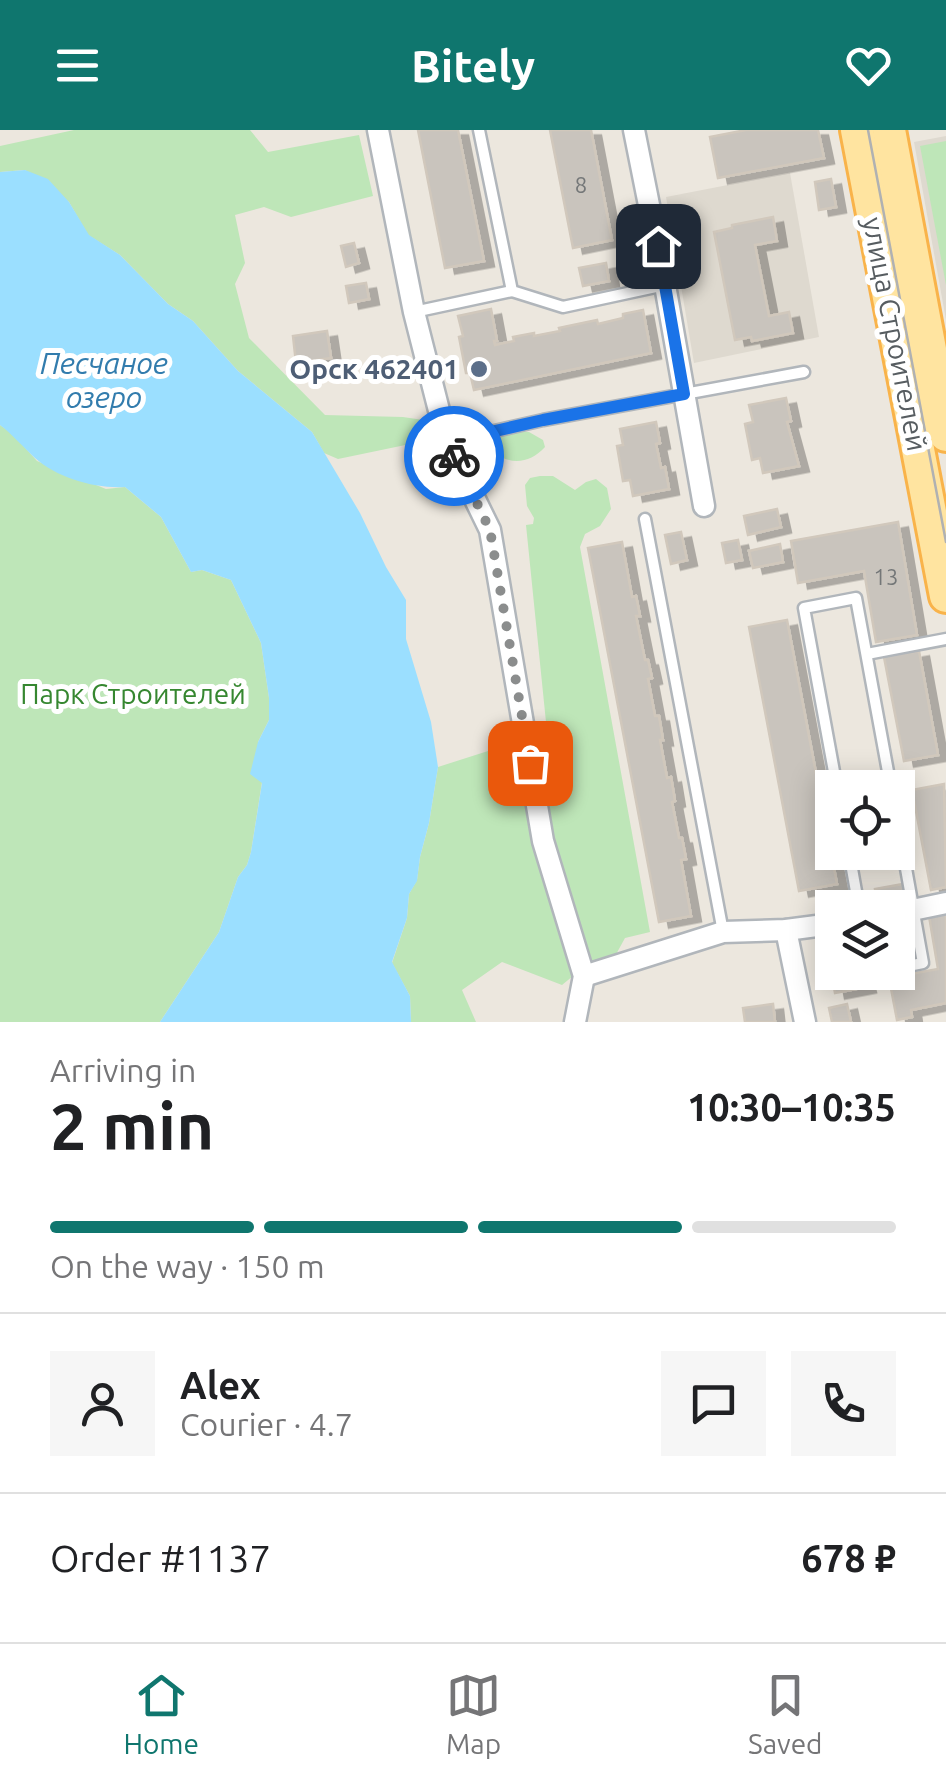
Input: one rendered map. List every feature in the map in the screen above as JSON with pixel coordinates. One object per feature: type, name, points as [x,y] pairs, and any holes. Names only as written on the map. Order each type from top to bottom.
[{"type":"main road","name":"улица Строителей","points":[[868,130],[946,435]]},
{"type":"main road","name":"улица Строителей","points":[[868,130],[937,498],[944,580]]},
{"type":"street","points":[[378,130],[414,312],[447,442],[490,530],[544,841],[584,976],[576,1022]]},
{"type":"street","points":[[634,130],[666,285],[704,506]]},
{"type":"street","points":[[915,909],[946,903]]},
{"type":"street","points":[[584,976],[723,932],[815,926]]},
{"type":"street","points":[[786,930],[805,1022]]},
{"type":"lane","points":[[479,130],[512,291]]},
{"type":"lane","points":[[414,312],[512,291],[564,307],[666,285]]},
{"type":"lane","points":[[447,442],[543,420],[804,372]]},
{"type":"lane","points":[[645,519],[723,932]]},
{"type":"lane","points":[[834,770],[804,608],[856,598],[888,770]]},
{"type":"lane","points":[[866,654],[946,639]]},
{"type":"lane","points":[[915,940],[923,963],[915,965]]},
{"type":"shaded area","points":[[946,136],[946,320],[914,142]]},
{"type":"shaded area","points":[[790,173],[819,337],[694,363],[666,197]]},
{"type":"green space","points":[[74,130],[250,130],[268,152],[359,135],[373,196],[291,217],[264,207],[235,215],[245,263],[235,284],[249,338],[325,415],[437,422],[439,438],[338,459],[324,453],[312,432],[238,371],[193,321],[168,304],[120,255],[88,235],[69,202],[25,170],[0,172],[0,146]]},
{"type":"green space","points":[[946,141],[946,285],[920,146]]},
{"type":"green space","name":"Парк Строителей","points":[[0,425],[37,461],[106,489],[125,487],[161,517],[191,572],[202,570],[231,580],[261,643],[269,720],[258,742],[262,782],[251,852],[219,932],[160,1022],[0,1022]]},
{"type":"green space","points":[[529,432],[543,440],[545,447],[531,458],[516,461],[488,447],[495,436]]},
{"type":"green space","points":[[553,476],[575,490],[596,479],[607,488],[611,509],[600,526],[585,534],[580,547],[650,932],[625,938],[614,958],[590,962],[562,985],[502,962],[462,990],[476,1022],[411,1022],[410,996],[392,963],[407,918],[409,894],[417,880],[438,767],[547,732],[526,525],[533,524],[534,518],[527,506],[525,485],[530,478]]},
{"type":"water","name":"Песчаное озеро","points":[[25,170],[48,179],[69,202],[89,235],[120,255],[168,304],[193,321],[238,371],[312,432],[406,600],[406,639],[431,722],[438,767],[417,881],[409,894],[407,918],[392,962],[410,996],[411,1022],[160,1022],[219,932],[251,852],[262,783],[250,774],[258,742],[269,720],[261,643],[231,580],[202,570],[191,572],[161,517],[125,487],[90,484],[54,471],[0,425],[0,172]]},
{"type":"building","points":[[418,130],[458,130],[484,261],[445,268]]},
{"type":"building","points":[[550,130],[591,130],[612,240],[573,248]]},
{"type":"building","points":[[746,130],[818,130],[824,158],[718,178],[710,137]]},
{"type":"building","points":[[831,179],[836,207],[819,210],[815,182]]},
{"type":"building","points":[[773,217],[777,241],[755,245],[769,316],[789,312],[793,333],[752,341],[751,337],[735,340],[714,232]]},
{"type":"building","points":[[354,243],[359,263],[346,267],[341,246]]},
{"type":"building","points":[[606,263],[609,281],[583,286],[579,268]]},
{"type":"building","points":[[366,283],[369,299],[349,303],[346,286]]},
{"type":"building","points":[[491,309],[495,345],[514,341],[513,337],[560,331],[559,328],[597,320],[598,324],[643,310],[651,353],[474,390],[470,373],[466,373],[458,316]]},
{"type":"building","points":[[327,331],[331,358],[296,363],[293,336]]},
{"type":"building","points":[[786,398],[791,421],[787,422],[799,466],[763,473],[760,458],[752,460],[745,424],[753,422],[749,405]]},
{"type":"building","points":[[656,422],[660,443],[656,444],[669,489],[633,496],[630,480],[623,481],[617,446],[623,445],[620,429]]},
{"type":"building","points":[[777,509],[781,527],[748,535],[744,516]]},
{"type":"building","points":[[898,522],[917,635],[876,642],[864,571],[798,583],[791,541]]},
{"type":"building","points":[[681,532],[687,560],[671,564],[665,535]]},
{"type":"building","points":[[738,540],[742,560],[726,563],[722,543]]},
{"type":"building","points":[[622,542],[632,597],[636,596],[640,616],[636,616],[652,678],[648,679],[655,716],[659,716],[667,778],[671,777],[675,801],[672,802],[686,859],[681,860],[691,916],[659,922],[588,548]]},
{"type":"building","points":[[780,544],[783,562],[753,568],[749,551]]},
{"type":"building","points":[[787,620],[815,770],[815,870],[834,870],[837,884],[799,891],[749,627]]},
{"type":"building","points":[[919,651],[938,755],[904,761],[884,657]]},
{"type":"building","points":[[944,784],[946,887],[931,890],[915,789]]},
{"type":"building","points":[[903,884],[904,890],[875,890]]},
{"type":"building","points":[[946,912],[946,1003],[911,1010],[912,1017],[897,1020],[891,990],[915,990],[915,973],[938,969],[929,916]]},
{"type":"building","points":[[773,1004],[775,1022],[745,1022],[743,1008]]},
{"type":"building","points":[[847,1004],[851,1022],[832,1022],[829,1008]]},
{"type":"tram line","points":[[868,130],[946,542]]},
{"type":"way so far","points":[[454,456],[490,530],[530,763]]},
{"type":"place","name":"Орск 462401","points":[[479,369]]},
{"type":"route","points":[[454,456],[447,442],[684,394],[658,246]]}]
